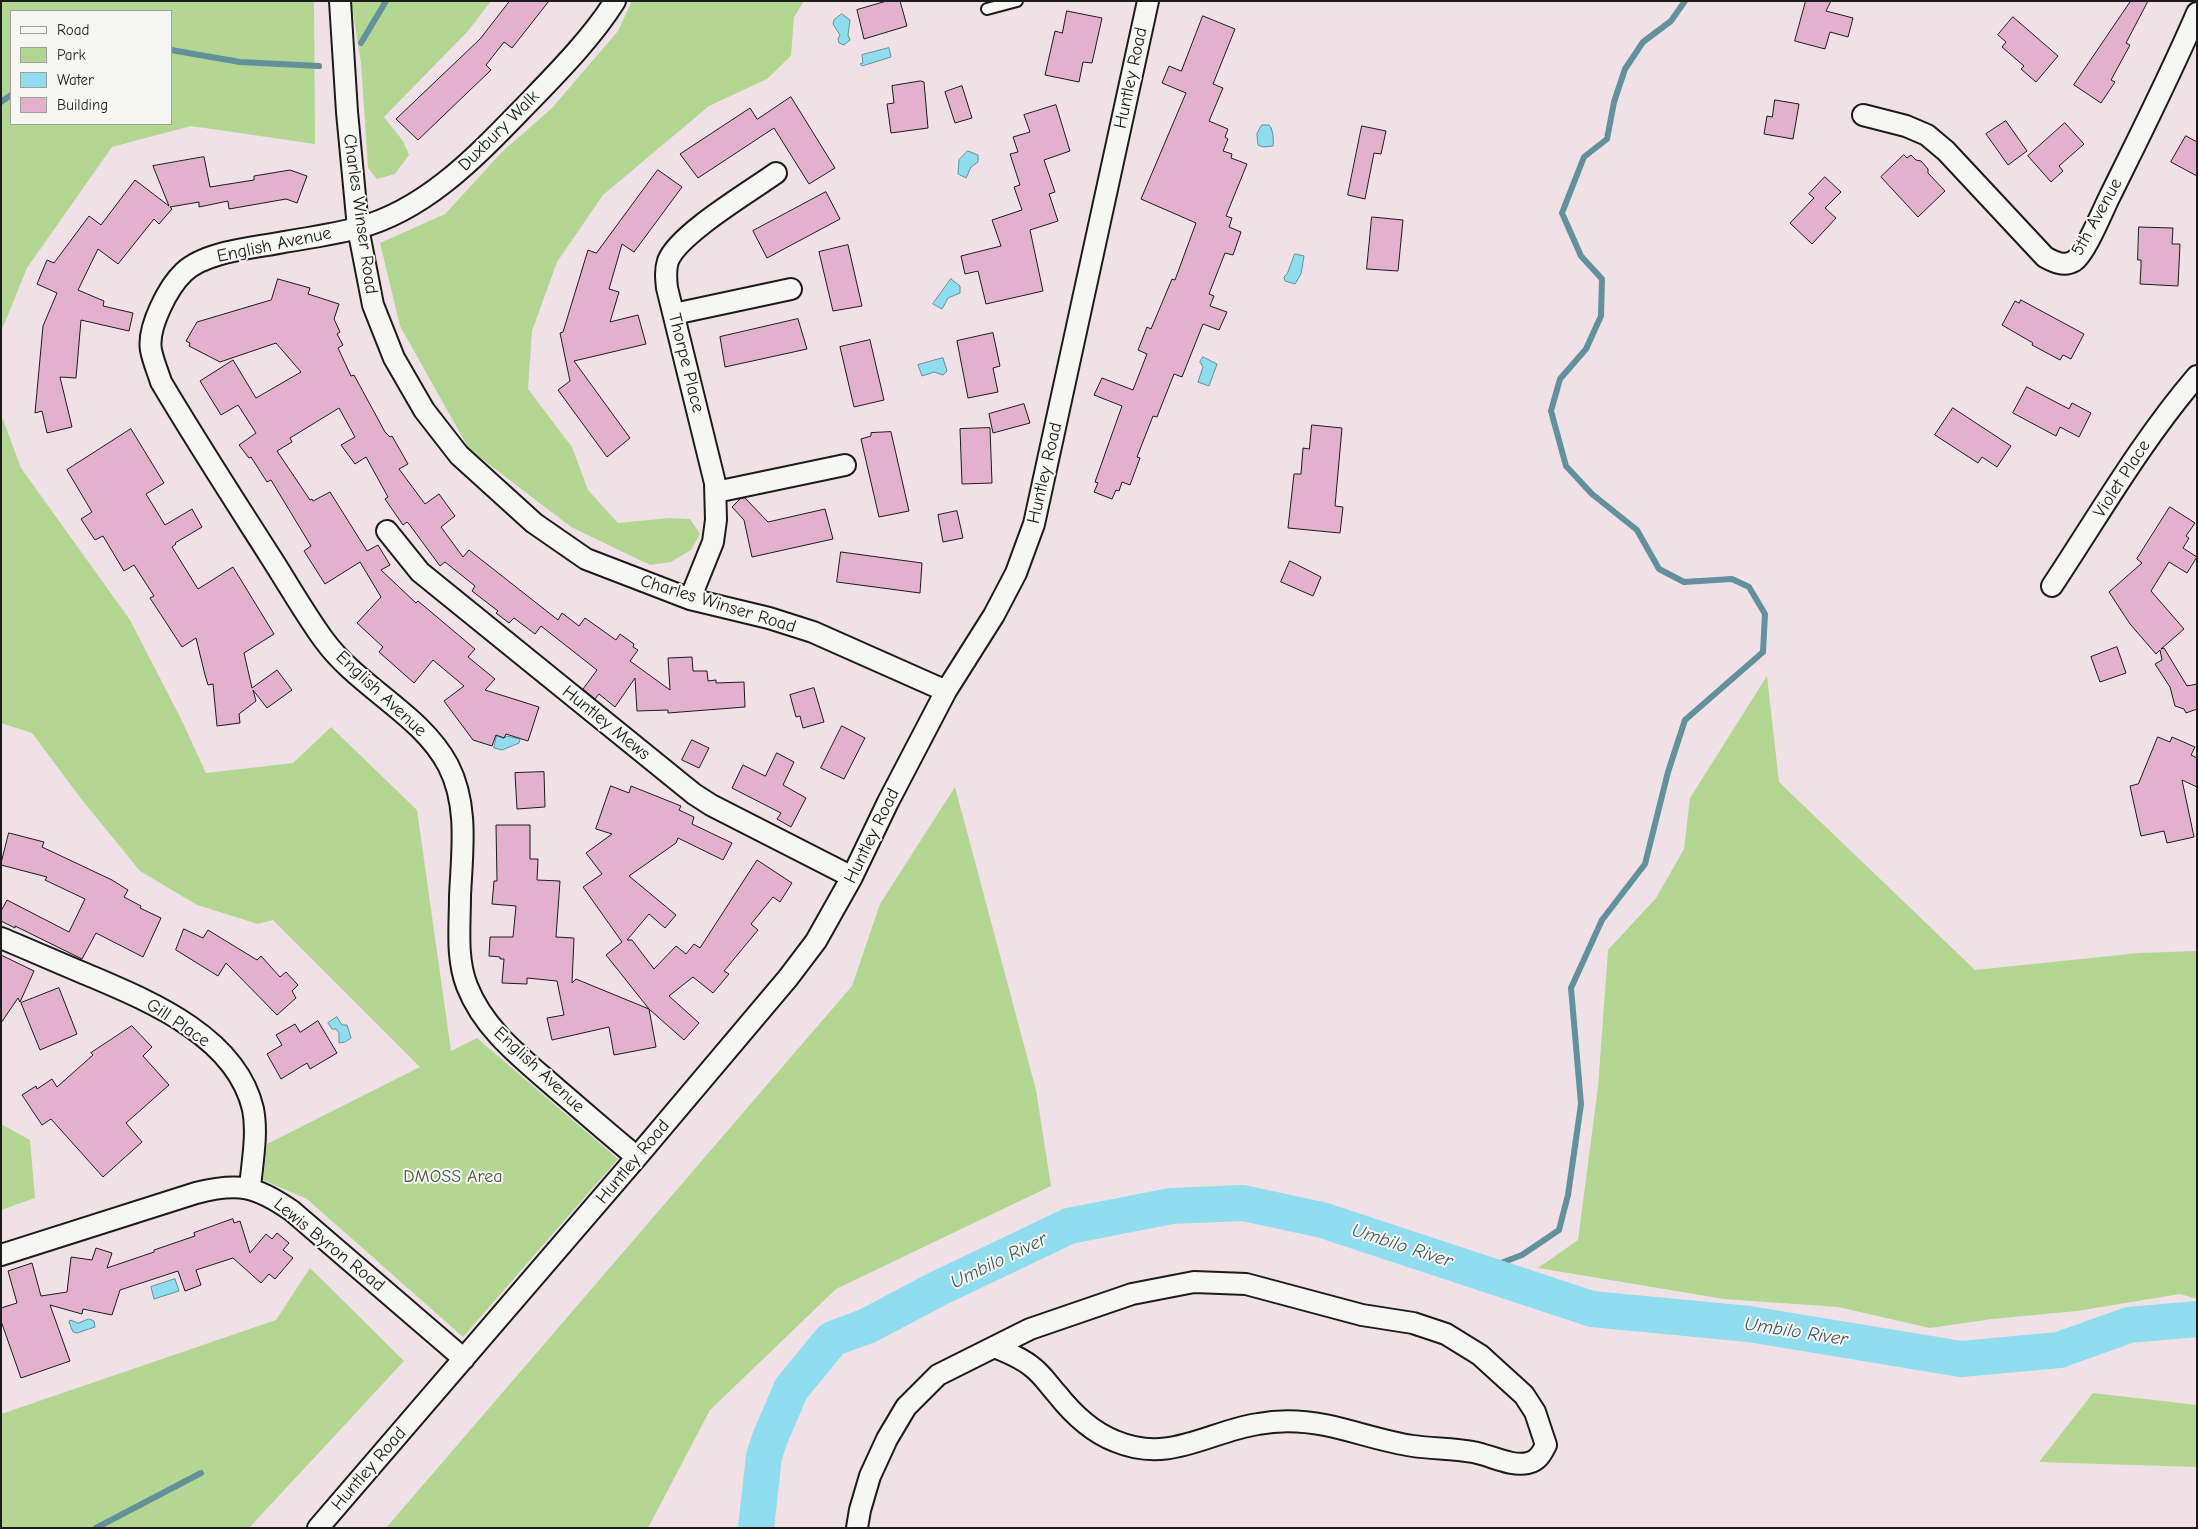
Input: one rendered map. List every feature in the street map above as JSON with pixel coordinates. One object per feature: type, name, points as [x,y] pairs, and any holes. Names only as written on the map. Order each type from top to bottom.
[{"type":"street","name":"Charles Winser Road","points":[[340,1],[346,112],[358,228],[373,305],[394,358],[424,410],[458,455],[534,523],[586,559],[690,599],[769,618],[813,632],[946,691]]},
{"type":"street","name":"Duxbury Walk","points":[[358,228],[382,220],[407,208],[445,183],[492,140],[562,69],[615,1]]},
{"type":"street","name":"Huntley Road","points":[[318,1528],[788,978],[816,941],[852,877],[888,802],[946,691],[994,615],[1016,573],[1034,524],[1148,1]]},
{"type":"street","name":"5th Avenue","points":[[1863,116],[1906,126],[1927,135],[1946,151],[2045,257],[2056,263],[2072,262],[2079,257],[2094,228],[2178,58],[2197,13]]},
{"type":"street","name":"Thorpe Place","points":[[690,599],[713,542],[716,520],[716,492],[674,314],[666,275],[668,260],[677,247],[692,232],[776,173]]},
{"type":"street","name":"English Avenue","points":[[358,228],[242,249],[207,259],[185,271],[168,290],[156,319],[150,348],[161,382],[325,641],[364,682],[418,727],[438,748],[449,767],[457,784],[463,826],[459,939],[461,962],[467,985],[477,1007],[496,1033],[515,1053],[637,1157]]},
{"type":"street","points":[[674,314],[791,289]]},
{"type":"street","name":"Violet Place","points":[[2052,586],[2152,434],[2173,404],[2197,376]]},
{"type":"street","points":[[716,492],[845,465]]},
{"type":"street","name":"Huntley Mews","points":[[387,531],[420,572],[694,794],[711,805],[852,877]]},
{"type":"street","name":"Gill Place","points":[[1,938],[136,996],[170,1013],[213,1045],[232,1067],[245,1088],[253,1109],[254,1131],[250,1188]]},
{"type":"street","name":"Lewis Byron Road","points":[[1,1255],[196,1193],[216,1188],[250,1188],[272,1198],[292,1211],[464,1359]]},
{"type":"street","points":[[857,1528],[870,1476],[887,1439],[906,1407],[938,1375],[1030,1329],[1132,1294],[1194,1282],[1246,1284],[1362,1316],[1413,1322],[1446,1334],[1480,1355],[1524,1395],[1535,1412],[1546,1445],[1541,1456],[1529,1463],[1515,1463],[1470,1451],[1414,1446],[1323,1425],[1289,1422],[1258,1424],[1191,1445],[1144,1450],[1115,1441],[1093,1428],[1075,1414],[1031,1366],[1018,1357],[995,1348]]},
{"type":"lane","points":[[987,9],[1017,1]]},
{"type":"green space","points":[[1,1],[314,1],[315,144],[191,126],[112,147],[27,268],[1,332]]},
{"type":"green space","points":[[351,1],[491,1],[468,31],[384,117],[403,141],[409,155],[395,174],[377,179],[368,168],[361,63]]},
{"type":"green space","points":[[632,1],[804,1],[794,17],[791,56],[767,79],[709,106],[603,195],[557,262],[532,331],[528,389],[572,447],[588,490],[618,523],[669,518],[690,519],[700,534],[691,550],[671,562],[650,565],[571,527],[469,449],[400,326],[380,243],[445,214],[502,152],[552,108],[618,31]]},
{"type":"green space","name":"DMOSS Area","points":[[1,414],[21,468],[130,620],[182,721],[206,773],[293,763],[331,727],[417,810],[451,1051],[477,1038],[618,1159],[463,1337],[307,1199],[263,1180],[267,1144],[420,1067],[273,920],[258,924],[197,905],[140,871],[82,800],[32,733],[1,723]]},
{"type":"green space","points":[[1767,676],[1779,782],[1975,970],[2139,953],[2197,951],[2197,1299],[2180,1294],[2077,1311],[1992,1319],[1930,1328],[1838,1307],[1724,1299],[1538,1268],[1578,1240],[1598,1087],[1608,950],[1656,898],[1684,849],[1690,798]]},
{"type":"green space","points":[[955,787],[1036,1090],[1051,1186],[836,1289],[710,1410],[648,1528],[386,1528],[852,986],[880,904]]},
{"type":"green space","points":[[1,1124],[30,1140],[35,1198],[1,1210]]},
{"type":"green space","points":[[310,1268],[404,1361],[249,1528],[1,1528],[1,1414],[276,1320]]},
{"type":"green space","points":[[2093,1393],[2197,1405],[2197,1467],[2039,1462]]},
{"type":"water","points":[[842,14],[850,20],[848,35],[850,40],[844,45],[839,43],[840,35],[833,24],[834,20]]},
{"type":"water","points":[[889,48],[891,57],[862,66],[860,64],[863,63],[862,55]]},
{"type":"water","points":[[1262,125],[1269,125],[1273,135],[1273,146],[1263,147],[1258,145],[1257,134]]},
{"type":"water","points":[[968,151],[978,155],[978,162],[971,167],[966,178],[958,174],[959,160]]},
{"type":"water","points":[[1295,254],[1304,256],[1301,274],[1295,284],[1285,281],[1284,277]]},
{"type":"water","points":[[951,279],[960,286],[960,293],[948,298],[942,309],[933,304]]},
{"type":"water","points":[[1203,357],[1217,364],[1209,386],[1198,382],[1203,367],[1200,362]]},
{"type":"water","points":[[943,358],[947,371],[943,375],[934,372],[922,376],[918,365]]},
{"type":"water","points":[[497,736],[520,739],[519,743],[502,750],[494,748]]},
{"type":"water","points":[[337,1017],[342,1025],[347,1025],[351,1038],[345,1042],[339,1043],[339,1033],[336,1029],[332,1029],[328,1023]]},
{"type":"water","points":[[175,1279],[179,1291],[154,1299],[151,1287]]},
{"type":"water","points":[[89,1319],[94,1321],[95,1327],[77,1333],[73,1332],[70,1320],[78,1323]]},
{"type":"building","points":[[510,1],[549,1],[512,48],[504,42],[486,65],[491,70],[418,140],[396,119],[480,39]]},
{"type":"building","points":[[887,1],[900,1],[907,26],[864,39],[857,10]]},
{"type":"building","points":[[1806,1],[1831,1],[1826,11],[1853,18],[1848,37],[1830,32],[1825,49],[1795,41]]},
{"type":"building","points":[[2131,1],[2148,1],[2126,43],[2130,45],[2111,80],[2115,82],[2101,103],[2074,85]]},
{"type":"building","points":[[1067,11],[1102,18],[1092,63],[1083,62],[1079,82],[1045,75],[1055,31],[1062,33]]},
{"type":"building","points":[[1203,16],[1235,29],[1213,84],[1223,88],[1209,121],[1228,129],[1225,137],[1228,139],[1223,151],[1232,154],[1231,158],[1247,164],[1226,216],[1232,218],[1229,227],[1241,232],[1233,255],[1225,253],[1209,294],[1214,296],[1210,306],[1227,312],[1219,330],[1203,324],[1182,377],[1174,374],[1157,417],[1153,416],[1137,457],[1140,458],[1130,485],[1122,482],[1119,491],[1116,490],[1112,499],[1094,492],[1098,483],[1095,482],[1122,406],[1094,395],[1102,378],[1133,390],[1147,354],[1138,350],[1147,327],[1151,329],[1172,279],[1175,280],[1196,223],[1141,199],[1186,93],[1162,83],[1169,66],[1181,71]]},
{"type":"building","points":[[2013,17],[2058,56],[2036,82],[2021,69],[2024,66],[2002,47],[2006,42],[1998,35]]},
{"type":"building","points":[[924,82],[928,128],[891,133],[887,104],[894,103],[892,86]]},
{"type":"building","points":[[962,86],[972,118],[955,123],[945,92]]},
{"type":"building","points":[[791,97],[835,168],[809,184],[774,128],[698,178],[680,154],[750,108],[757,119]]},
{"type":"building","points":[[1775,100],[1799,104],[1793,139],[1764,134],[1767,116],[1772,117]]},
{"type":"building","points":[[1056,105],[1070,151],[1044,160],[1055,192],[1049,194],[1058,221],[1030,230],[1043,291],[986,304],[978,271],[965,274],[961,256],[1001,246],[992,220],[1022,210],[1014,187],[1020,185],[1010,154],[1018,152],[1013,137],[1030,132],[1024,115]]},
{"type":"building","points":[[2006,121],[2027,151],[2008,165],[1986,134]]},
{"type":"building","points":[[2065,123],[2084,144],[2059,166],[2063,171],[2051,182],[2028,156]]},
{"type":"building","points":[[1362,126],[1386,131],[1381,154],[1374,153],[1365,199],[1348,195]]},
{"type":"building","points":[[2186,136],[2197,142],[2197,176],[2171,162]]},
{"type":"building","points":[[1904,155],[1907,158],[1911,155],[1916,160],[1921,161],[1928,169],[1928,173],[1945,191],[1918,217],[1881,177]]},
{"type":"building","points":[[204,157],[210,187],[254,180],[254,176],[290,170],[307,176],[297,203],[286,199],[229,209],[228,201],[199,207],[199,202],[170,207],[172,209],[159,224],[154,219],[118,264],[98,249],[78,290],[104,301],[103,306],[133,313],[129,331],[81,320],[76,378],[60,377],[72,427],[47,433],[42,411],[35,413],[43,326],[57,293],[37,284],[47,260],[54,263],[89,216],[101,225],[135,180],[169,206],[153,166]]},
{"type":"building","points":[[658,170],[682,187],[634,252],[622,244],[609,289],[619,292],[610,322],[638,315],[646,344],[574,361],[630,438],[607,457],[558,390],[570,381],[560,333],[563,332],[588,250],[596,253]]},
{"type":"building","points":[[1825,177],[1841,192],[1825,208],[1836,218],[1812,244],[1790,223],[1814,198],[1809,194]]},
{"type":"building","points":[[826,192],[840,219],[767,258],[753,231]]},
{"type":"building","points":[[1372,217],[1403,220],[1398,271],[1367,269]]},
{"type":"building","points":[[2139,227],[2173,228],[2172,244],[2180,244],[2178,286],[2140,284],[2141,260],[2138,260]]},
{"type":"building","points":[[848,245],[862,306],[833,311],[819,252]]},
{"type":"building","points":[[278,279],[310,288],[308,294],[339,304],[334,319],[340,332],[337,334],[343,345],[338,348],[351,376],[354,375],[385,432],[390,437],[392,436],[408,464],[399,469],[425,504],[439,494],[455,516],[441,527],[463,557],[469,550],[558,620],[562,613],[579,626],[585,618],[616,640],[620,634],[634,644],[633,647],[638,650],[630,661],[670,690],[668,658],[692,657],[693,671],[707,671],[708,681],[716,680],[716,683],[744,682],[745,707],[668,713],[668,710],[637,711],[635,678],[615,707],[599,694],[595,699],[583,689],[597,670],[541,626],[535,634],[514,618],[509,623],[496,613],[498,611],[472,591],[475,586],[445,562],[440,566],[409,524],[407,522],[403,525],[385,499],[388,497],[366,457],[355,464],[341,445],[355,437],[339,408],[290,438],[292,442],[277,451],[310,500],[312,499],[313,501],[330,492],[367,551],[378,545],[390,565],[381,570],[416,603],[418,601],[475,649],[468,657],[495,679],[485,690],[539,707],[528,741],[506,734],[504,738],[496,735],[492,746],[473,740],[444,701],[464,686],[433,660],[414,683],[379,652],[383,647],[357,623],[381,597],[360,562],[325,584],[304,551],[311,546],[271,480],[267,482],[251,457],[249,458],[239,445],[256,433],[238,405],[221,415],[200,381],[233,360],[256,398],[301,372],[276,343],[220,362],[189,346],[190,343],[186,341],[197,322],[271,300]]},
{"type":"building","points":[[2021,300],[2084,334],[2071,359],[2063,355],[2060,360],[2032,345],[2033,343],[2002,325],[2015,301],[2019,303]]},
{"type":"building","points":[[798,319],[807,349],[725,367],[720,337]]},
{"type":"building","points":[[993,333],[1000,366],[993,368],[998,392],[968,398],[957,341]]},
{"type":"building","points":[[870,340],[884,400],[854,407],[840,347]]},
{"type":"building","points":[[2027,387],[2069,409],[2072,403],[2091,413],[2079,437],[2060,427],[2056,436],[2013,413]]},
{"type":"building","points":[[1024,404],[1030,423],[993,433],[989,414]]},
{"type":"building","points":[[1953,408],[2011,446],[1997,467],[1982,457],[1978,463],[1935,435]]},
{"type":"building","points":[[1312,425],[1342,428],[1335,506],[1343,507],[1340,533],[1288,528],[1294,474],[1301,474],[1303,448],[1309,449]]},
{"type":"building","points":[[990,428],[992,483],[962,484],[960,429]]},
{"type":"building","points":[[131,429],[164,483],[146,494],[165,525],[192,509],[202,527],[175,543],[172,547],[198,589],[233,567],[274,634],[244,653],[252,688],[277,670],[292,690],[267,708],[253,690],[256,701],[239,714],[240,723],[217,726],[213,684],[208,685],[196,638],[182,647],[150,598],[154,596],[134,565],[124,571],[103,536],[95,540],[81,519],[92,512],[67,470]]},
{"type":"building","points":[[891,432],[909,511],[879,517],[861,439],[871,436],[871,433]]},
{"type":"building","points":[[745,498],[768,522],[825,509],[833,539],[752,557],[744,520],[732,507],[740,499]]},
{"type":"building","points":[[2170,507],[2195,523],[2186,536],[2189,538],[2183,548],[2197,557],[2187,573],[2169,562],[2151,591],[2184,629],[2161,649],[2164,648],[2187,686],[2197,684],[2197,709],[2186,713],[2184,709],[2175,706],[2170,687],[2155,664],[2162,660],[2160,650],[2156,654],[2130,624],[2109,592],[2142,563],[2137,559]]},
{"type":"building","points":[[957,511],[963,538],[943,542],[938,515]]},
{"type":"building","points":[[841,552],[922,563],[920,593],[837,582]]},
{"type":"building","points":[[1290,561],[1321,577],[1313,596],[1281,582]]},
{"type":"building","points":[[2117,647],[2126,673],[2100,682],[2091,657]]},
{"type":"building","points":[[814,688],[824,722],[803,728],[800,716],[796,717],[790,695]]},
{"type":"building","points":[[842,726],[865,738],[844,779],[821,768]]},
{"type":"building","points":[[2158,737],[2170,742],[2172,737],[2195,747],[2191,755],[2197,758],[2197,787],[2182,780],[2194,837],[2167,843],[2164,831],[2141,836],[2130,786],[2138,784]]},
{"type":"building","points":[[692,740],[709,748],[699,768],[682,760]]},
{"type":"building","points":[[777,753],[794,762],[783,785],[806,798],[791,827],[777,819],[781,813],[732,788],[743,765],[765,776]]},
{"type":"building","points":[[544,772],[545,807],[517,809],[515,773]]},
{"type":"building","points":[[611,786],[629,793],[631,786],[681,806],[679,810],[694,817],[692,824],[732,843],[723,860],[678,838],[676,843],[629,876],[676,915],[665,928],[649,914],[627,940],[632,940],[654,969],[676,946],[686,954],[694,944],[700,948],[757,860],[792,883],[780,902],[773,897],[751,924],[758,930],[724,971],[729,974],[713,993],[693,977],[669,996],[699,1023],[684,1040],[649,1009],[606,955],[622,942],[583,887],[602,874],[586,853],[612,834],[596,829]]},
{"type":"building","points":[[496,825],[530,825],[530,859],[538,859],[537,880],[560,881],[556,937],[574,938],[572,983],[576,979],[649,1009],[656,1047],[614,1055],[609,1027],[552,1040],[547,1018],[564,1015],[557,981],[527,978],[527,984],[502,983],[504,959],[489,956],[490,937],[513,937],[516,906],[492,904],[494,881],[497,881]]},
{"type":"building","points":[[9,833],[44,842],[42,847],[112,880],[128,890],[124,897],[141,906],[140,908],[161,918],[143,957],[96,933],[82,959],[1,921],[1,911],[7,900],[69,932],[85,899],[45,880],[47,877],[1,865]]},
{"type":"building","points":[[184,929],[203,938],[208,930],[257,960],[261,956],[280,977],[286,972],[298,985],[292,991],[296,998],[277,1015],[226,963],[218,976],[176,950]]},
{"type":"building","points":[[1,955],[34,971],[20,1002],[18,998],[1,1023]]},
{"type":"building","points":[[59,988],[77,1034],[40,1050],[21,1003]]},
{"type":"building","points":[[318,1021],[337,1053],[310,1069],[307,1063],[281,1079],[267,1054],[282,1045],[276,1035],[295,1024],[300,1032]]},
{"type":"building","points":[[132,1026],[152,1047],[143,1056],[169,1085],[126,1123],[142,1142],[103,1177],[51,1119],[42,1125],[22,1095],[36,1086],[37,1089],[52,1079],[57,1087],[93,1055],[91,1053]]},
{"type":"building","points":[[233,1219],[234,1223],[240,1221],[250,1253],[266,1234],[272,1239],[277,1233],[289,1243],[283,1250],[293,1258],[275,1279],[269,1274],[261,1283],[233,1258],[196,1270],[201,1285],[185,1291],[178,1271],[120,1290],[112,1315],[83,1309],[82,1314],[50,1305],[70,1361],[21,1378],[1,1321],[1,1308],[17,1303],[8,1271],[32,1263],[41,1296],[67,1292],[71,1257],[92,1260],[96,1248],[112,1253],[107,1268],[154,1252],[154,1250],[195,1236],[194,1233]]},
{"type":"waterway","points":[[361,43],[386,1]]},
{"type":"waterway","points":[[1480,1271],[1522,1255],[1559,1230],[1568,1195],[1581,1104],[1571,988],[1602,920],[1645,864],[1668,772],[1685,720],[1763,652],[1765,614],[1749,587],[1732,579],[1684,582],[1659,569],[1637,530],[1592,494],[1566,466],[1551,411],[1560,379],[1586,349],[1601,316],[1602,279],[1581,256],[1562,213],[1584,157],[1607,139],[1614,102],[1625,69],[1643,42],[1671,21],[1685,1]]},
{"type":"waterway","points":[[172,50],[240,62],[319,66]]},
{"type":"waterway","points":[[1,102],[10,96]]},
{"type":"waterway","name":"Umbilo River","points":[[756,1528],[764,1456],[770,1438],[791,1389],[832,1339],[867,1326],[937,1289],[1069,1226],[1171,1206],[1243,1203],[1322,1220],[1592,1309],[1749,1324],[1961,1359],[2059,1350],[2129,1325],[2197,1319]]},
{"type":"waterway","points":[[96,1528],[201,1473]]}]
